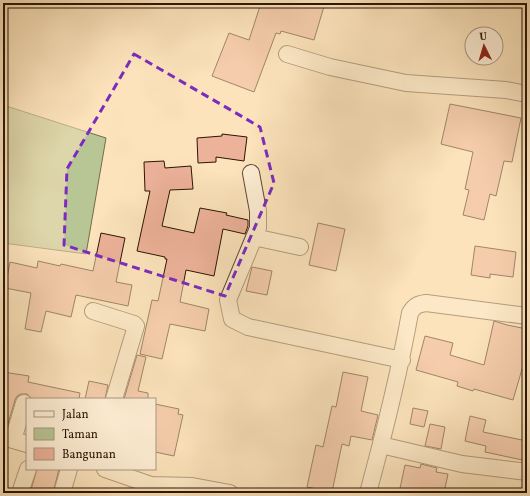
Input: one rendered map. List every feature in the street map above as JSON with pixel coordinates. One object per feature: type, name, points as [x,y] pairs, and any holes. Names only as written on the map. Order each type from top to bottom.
[{"type":"street","points":[[287,54],[330,67],[406,83],[498,89],[527,94]]},
{"type":"street","points":[[251,173],[258,211],[258,228],[228,300],[232,319],[248,326],[402,360]]},
{"type":"street","points":[[254,237],[300,247]]},
{"type":"street","points":[[368,493],[402,360],[410,313],[413,308],[418,304],[426,303],[527,316]]},
{"type":"street","points":[[93,311],[134,324],[136,326],[114,398]]},
{"type":"street","points":[[14,441],[24,403]]},
{"type":"street","points":[[381,445],[462,464],[527,472]]},
{"type":"street","points":[[20,493],[28,470]]},
{"type":"street","points":[[62,493],[69,470]]},
{"type":"street","points":[[108,470],[151,485],[192,486],[230,493]]},
{"type":"highlighted area","points":[[134,54],[260,127],[274,183],[225,296],[64,245],[67,169]]},
{"type":"green space","points":[[3,105],[106,138],[86,254],[3,243]]},
{"type":"building","points":[[261,3],[325,3],[314,40],[281,31],[280,34],[276,33],[254,92],[212,76],[229,33],[249,40]]},
{"type":"building","points":[[450,104],[521,118],[512,162],[504,161],[496,196],[490,194],[484,220],[463,215],[469,190],[465,189],[473,152],[441,144]]},
{"type":"building","points":[[222,134],[247,137],[244,161],[216,157],[216,162],[198,163],[197,138],[222,136]]},
{"type":"building","points":[[164,161],[165,168],[191,166],[193,189],[170,190],[162,226],[194,233],[200,208],[227,213],[226,215],[248,220],[248,226],[245,234],[223,229],[214,276],[186,270],[180,302],[209,309],[205,331],[170,324],[162,359],[140,354],[152,300],[158,301],[167,259],[165,259],[165,257],[137,251],[150,191],[145,191],[144,162]]},
{"type":"building","points":[[318,223],[345,229],[336,271],[309,265]]},
{"type":"building","points":[[101,233],[125,238],[116,282],[132,285],[128,306],[76,295],[71,317],[46,311],[41,332],[25,329],[31,293],[5,288],[10,262],[37,268],[38,261],[93,271]]},
{"type":"building","points":[[475,246],[516,252],[513,277],[490,274],[490,278],[471,275]]},
{"type":"building","points":[[252,267],[272,271],[267,295],[246,291]]},
{"type":"building","points":[[494,321],[527,329],[527,352],[513,400],[474,389],[473,391],[457,386],[458,382],[416,370],[425,336],[453,343],[450,355],[484,365]]},
{"type":"building","points":[[137,355],[146,357],[138,391],[148,393],[148,398],[124,398]]},
{"type":"building","points":[[3,372],[29,376],[28,382],[80,393],[79,398],[31,398],[27,394],[21,394],[17,396],[15,400],[7,427],[3,426]]},
{"type":"building","points":[[343,372],[368,377],[361,411],[378,415],[372,440],[351,436],[349,446],[342,444],[332,492],[307,487],[316,445],[323,447],[332,406],[336,407]]},
{"type":"building","points":[[89,381],[108,385],[105,398],[85,398]]},
{"type":"building","points":[[156,404],[179,409],[178,414],[183,415],[174,456],[156,452]]},
{"type":"building","points":[[413,408],[428,411],[424,427],[410,424]]},
{"type":"building","points":[[470,416],[486,420],[483,432],[527,441],[527,461],[485,452],[486,446],[465,441]]},
{"type":"building","points":[[430,424],[445,427],[441,449],[425,446]]},
{"type":"building","points":[[421,464],[437,468],[436,472],[448,474],[444,493],[399,493],[405,465],[420,468]]},
{"type":"building","points":[[37,470],[59,470],[53,493],[30,493]]}]
